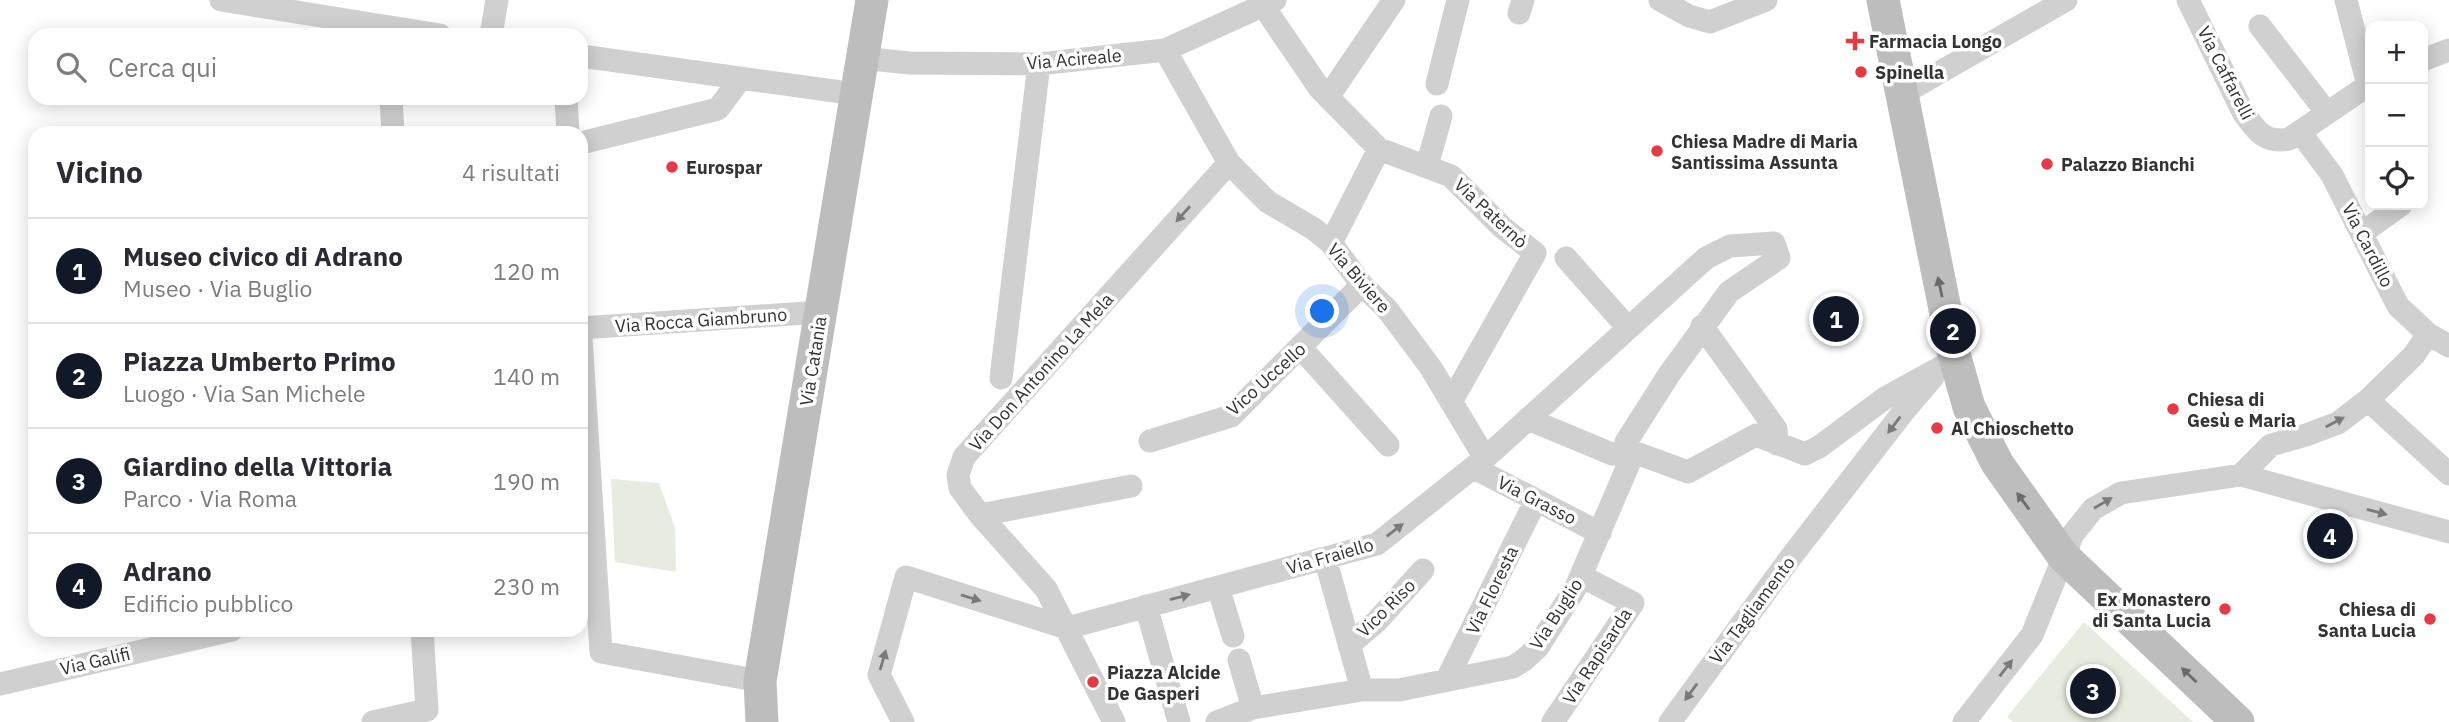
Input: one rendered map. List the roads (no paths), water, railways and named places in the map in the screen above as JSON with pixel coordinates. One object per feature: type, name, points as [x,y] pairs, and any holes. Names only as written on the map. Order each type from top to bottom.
[{"type":"street","points":[[221,0],[376,28]]},
{"type":"street","points":[[492,28],[497,0]]},
{"type":"street","name":"Via Catania","points":[[762,722],[760,681],[872,0]]},
{"type":"street","points":[[1328,97],[1394,0]]},
{"type":"street","points":[[1437,83],[1458,0]]},
{"type":"street","points":[[1660,0],[1689,16],[1710,22],[1766,0]]},
{"type":"street","points":[[1883,0],[1949,359],[1969,407],[1997,463],[2063,556],[2238,722]]},
{"type":"street","points":[[1902,94],[2066,0]]},
{"type":"street","points":[[2346,0],[2369,84]]},
{"type":"street","name":"Via Acireale","points":[[862,58],[909,63],[1039,64],[1165,50],[1269,3]]},
{"type":"street","name":"Via Paternò","points":[[1269,3],[1320,89],[1379,149],[1451,176],[1502,227],[1535,253],[1451,402]]},
{"type":"street","name":"Via Caffarelli","points":[[2190,4],[2243,112],[2266,138],[2277,142],[2289,139],[2365,88]]},
{"type":"street","points":[[2260,26],[2327,113]]},
{"type":"street","name":"Via Biviere","points":[[1165,50],[1229,163],[1268,202],[1314,229],[1331,243],[1362,285],[1387,309],[1431,368],[1451,402],[1479,463]]},
{"type":"street","points":[[2428,58],[2449,50]]},
{"type":"street","points":[[588,57],[856,94]]},
{"type":"street","points":[[1001,379],[1039,64]]},
{"type":"street","points":[[588,142],[718,109],[741,78]]},
{"type":"street","points":[[391,105],[393,126]]},
{"type":"street","points":[[566,105],[568,126]]},
{"type":"street","points":[[1427,166],[1440,116]]},
{"type":"street","name":"Via Cardillo","points":[[2300,132],[2332,175],[2398,306],[2428,334],[2449,346]]},
{"type":"street","points":[[1331,243],[1379,149]]},
{"type":"street","name":"Via Don Antonino La Mela","points":[[1114,722],[1046,589],[980,515],[960,488],[958,475],[964,457],[1229,163]]},
{"type":"street","points":[[2362,233],[2394,210]]},
{"type":"street","name":"Via Buglio","points":[[1217,722],[1253,708],[1362,690],[1399,690],[1513,667],[1538,647],[1581,576],[1600,533],[1630,461],[1626,442],[1702,326],[1729,292],[1779,258],[1774,243],[1730,246],[1706,258]]},
{"type":"street","points":[[1566,258],[1628,328]]},
{"type":"street","name":"Via Fraiello","points":[[1066,628],[1377,544],[1479,463],[1706,258]]},
{"type":"street","name":"Vico Uccello","points":[[1150,440],[1231,416],[1362,285]]},
{"type":"street","name":"Via Rocca Giambruno","points":[[588,328],[821,312]]},
{"type":"street","points":[[1702,326],[1770,436],[1805,454],[1819,447],[1885,398],[1949,359]]},
{"type":"street","points":[[2241,475],[2271,445],[2338,423],[2368,400],[2414,355],[2428,334]]},
{"type":"street","points":[[1301,348],[1388,445]]},
{"type":"street","name":"Via Tagliamento","points":[[1670,722],[1741,624],[1904,411],[1949,359]]},
{"type":"street","points":[[2368,400],[2449,474]]},
{"type":"street","points":[[1528,419],[1612,454],[1639,454],[1688,472],[1770,436]]},
{"type":"street","name":"Via Grasso","points":[[1479,463],[1536,500],[1600,533]]},
{"type":"street","points":[[1964,722],[2032,635],[2073,534],[2093,509],[2121,493],[2241,475],[2449,532]]},
{"type":"street","points":[[980,515],[1131,486]]},
{"type":"street","name":"Via Floresta","points":[[1447,680],[1536,500]]},
{"type":"street","points":[[588,554],[590,616],[601,652],[760,681]]},
{"type":"street","points":[[1325,558],[1362,690]]},
{"type":"street","name":"Vico Riso","points":[[1349,645],[1377,621],[1423,570]]},
{"type":"street","name":"Via Rapisarda","points":[[1553,722],[1633,603],[1581,576]]},
{"type":"street","points":[[903,722],[879,675],[906,577],[1066,628]]},
{"type":"street","points":[[1218,587],[1233,636]]},
{"type":"street","points":[[1146,606],[1179,722]]},
{"type":"street","name":"Via Galifi","points":[[0,684],[202,637]]},
{"type":"street","points":[[373,722],[427,710],[422,637]]},
{"type":"street","points":[[1239,660],[1253,708]]},
{"type":"place","name":"Farmacia Longo","points":[[1855,41]]},
{"type":"place","name":"Spinella","points":[[1861,72]]},
{"type":"place","name":"Chiesa Madre di Maria Santissima Assunta","points":[[1657,151]]},
{"type":"place","name":"Palazzo Bianchi","points":[[2047,164]]},
{"type":"place","name":"Eurospar","points":[[672,167]]},
{"type":"place","name":"Museo civico di Adrano","points":[[1836,319]]},
{"type":"place","name":"Piazza Umberto Primo","points":[[1953,331]]},
{"type":"place","name":"Chiesa di Gesù e Maria","points":[[2173,409]]},
{"type":"place","name":"Al Chioschetto","points":[[1937,428]]},
{"type":"place","name":"Adrano","points":[[2330,536]]},
{"type":"place","name":"Ex Monastero di Santa Lucia","points":[[2225,609]]},
{"type":"place","name":"Chiesa di Santa Lucia","points":[[2430,619]]},
{"type":"place","name":"Piazza Alcide De Gasperi","points":[[1093,682]]},
{"type":"place","name":"Giardino della Vittoria","points":[[2093,691]]}]
